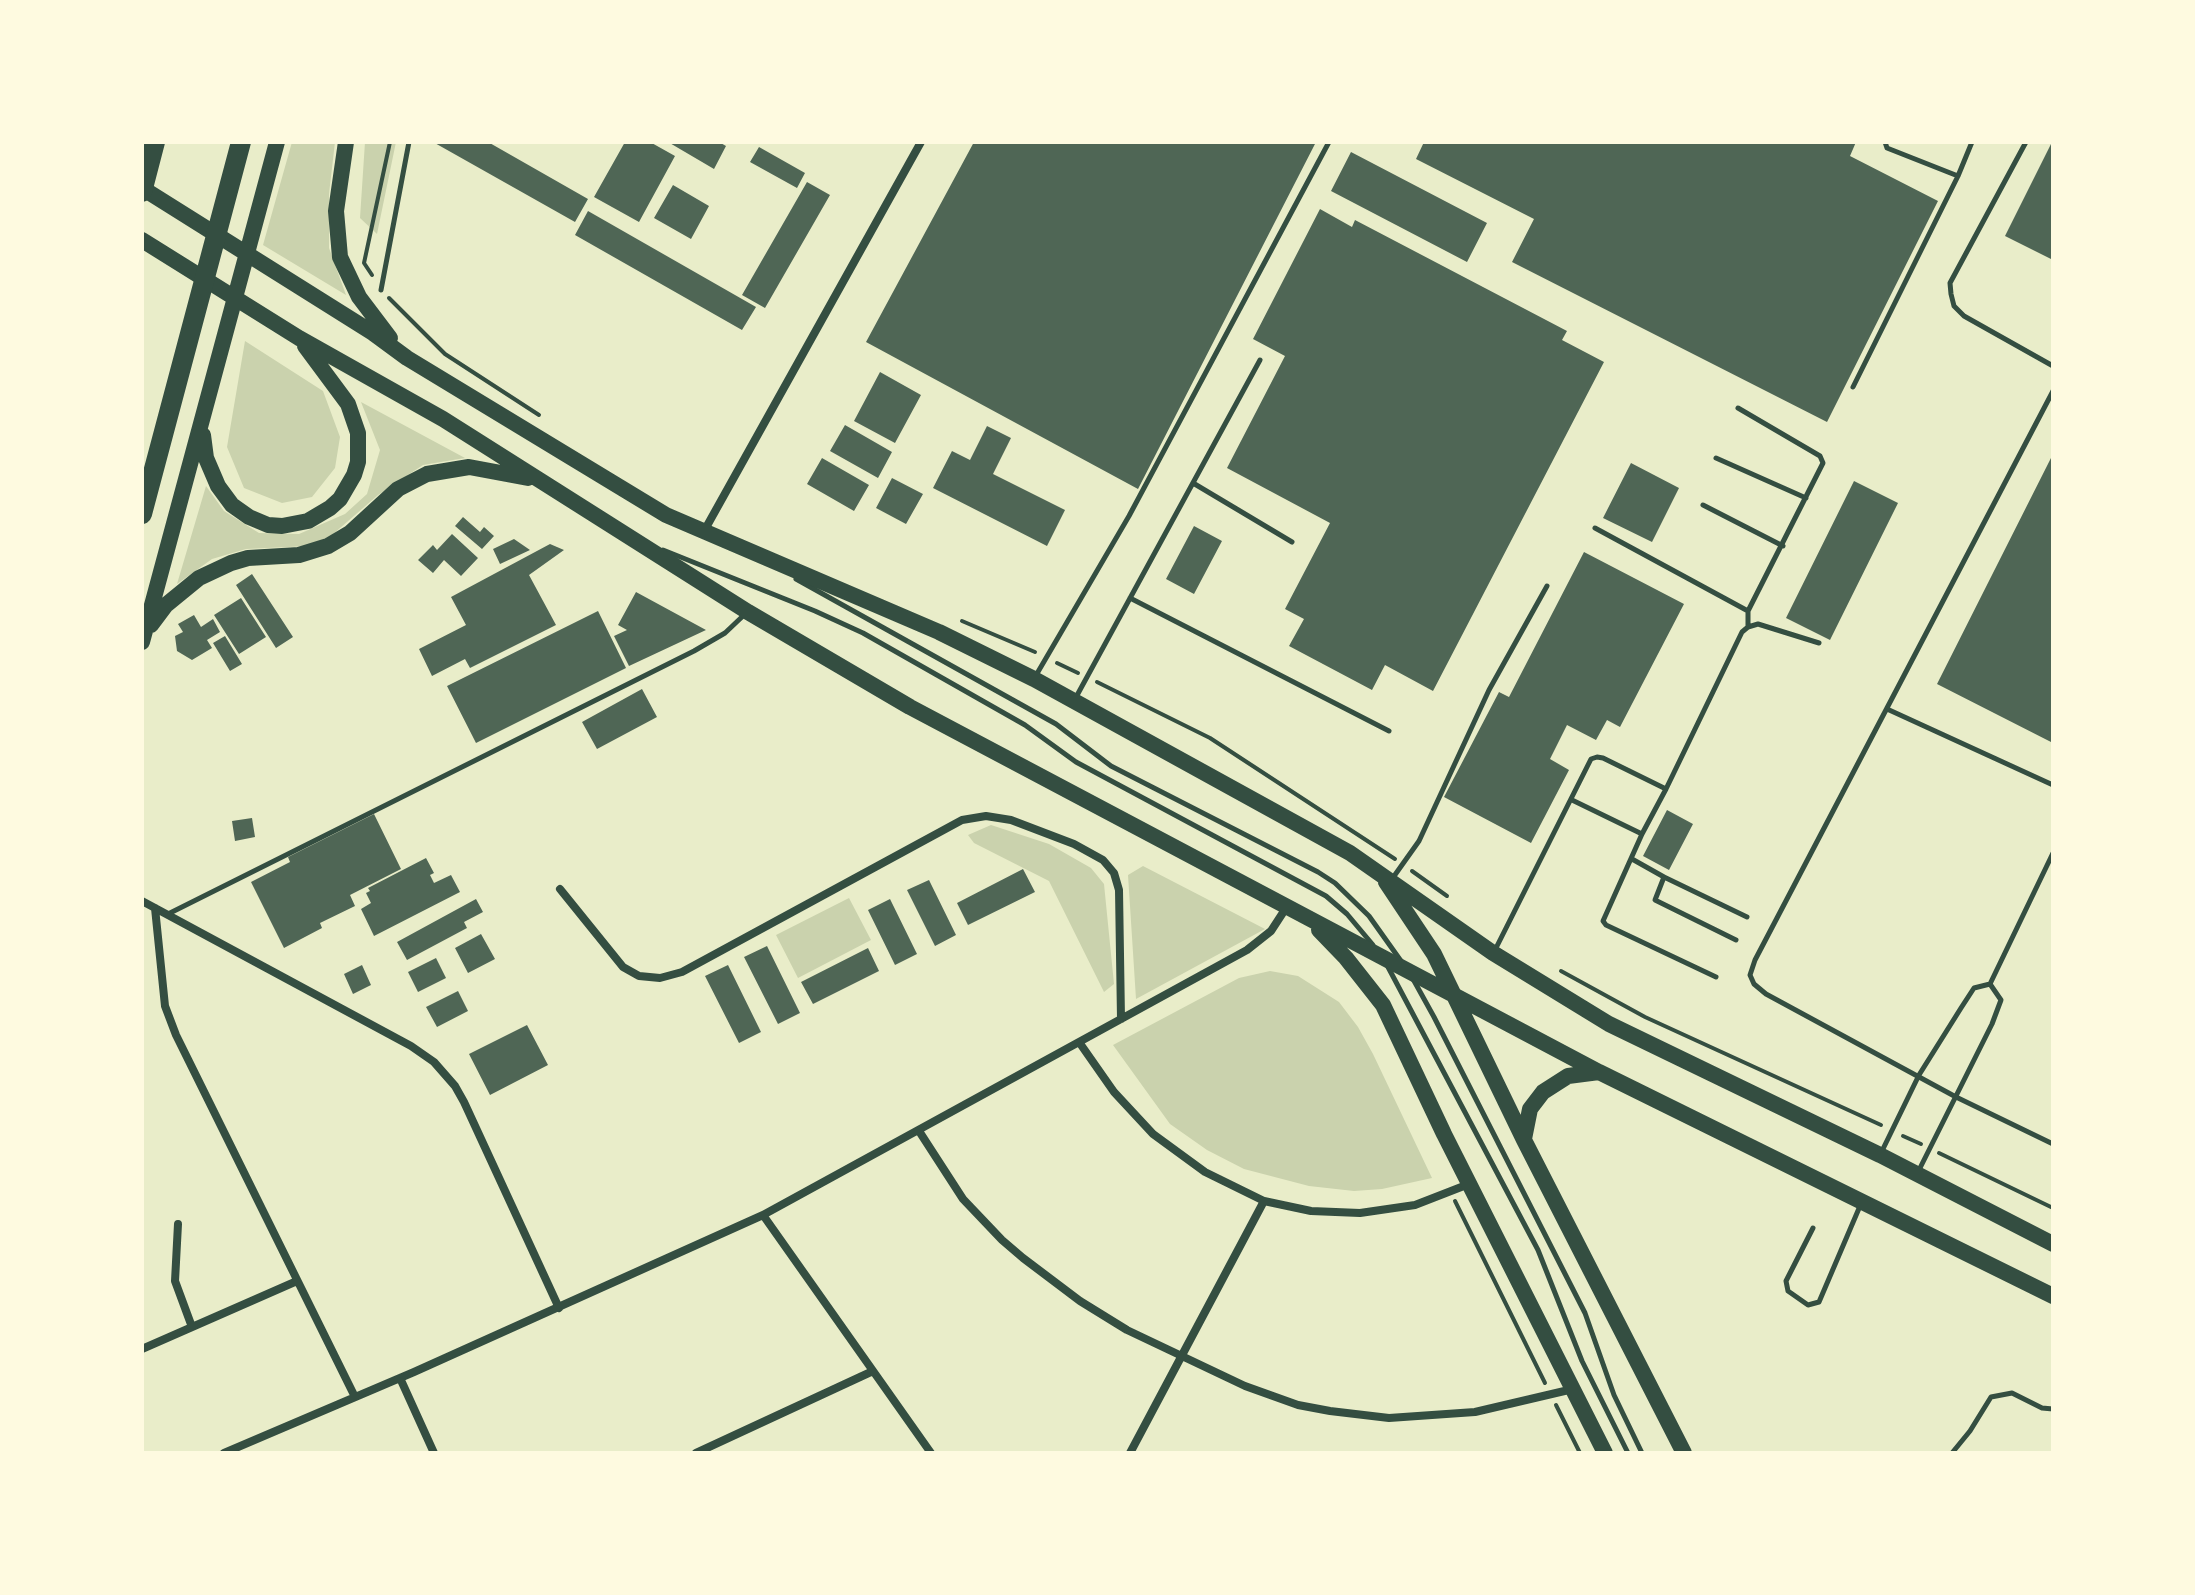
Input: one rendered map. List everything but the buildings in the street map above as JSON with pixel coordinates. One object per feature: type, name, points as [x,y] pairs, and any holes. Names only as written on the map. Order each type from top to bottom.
[{"type":"highway","points":[[142,190],[155,142]]},
{"type":"highway","points":[[142,514],[241,142]]},
{"type":"main road","points":[[142,640],[277,142]]},
{"type":"main road","points":[[346,142],[336,211],[340,257],[368,311],[407,358]]},
{"type":"main road","points":[[142,190],[625,492],[703,533],[925,626],[1074,700],[1376,868],[1493,953],[1609,1024],[1880,1155],[2053,1244]]},
{"type":"main road","points":[[142,240],[265,318],[443,419],[748,612],[910,707],[1599,1072],[2053,1296]]},
{"type":"main road","points":[[203,423],[203,440],[212,474],[224,496],[240,512],[258,522],[282,526],[308,521],[330,508],[348,488],[354,475],[358,433],[352,411],[341,392],[299,338]]},
{"type":"main road","points":[[142,640],[166,605],[199,578],[248,558],[299,555],[328,546],[350,533],[398,489],[427,474],[469,467],[520,475],[545,483]]},
{"type":"main road","points":[[1376,868],[1415,924],[1455,995],[1524,1140],[1684,1453]]},
{"type":"main road","points":[[1309,920],[1346,958],[1383,1005],[1605,1453]]},
{"type":"main road","points":[[1524,1140],[1530,1109],[1543,1092],[1568,1076],[1599,1072]]},
{"type":"street","points":[[703,533],[921,142]]},
{"type":"street","points":[[560,889],[623,967],[639,976],[660,978],[696,965],[962,820],[986,816],[1011,820],[1074,844],[1103,860],[1114,873],[1119,890],[1121,1019]]},
{"type":"street","points":[[142,901],[423,1053],[445,1072],[464,1102],[559,1308]]},
{"type":"street","points":[[155,908],[165,1006],[176,1035],[355,1397]]},
{"type":"street","points":[[224,1453],[559,1308],[763,1215],[1247,950],[1271,931],[1286,908]]},
{"type":"street","points":[[1079,1042],[1114,1092],[1153,1134],[1205,1172],[1264,1201],[1311,1211],[1360,1213],[1415,1205],[1470,1184]]},
{"type":"street","points":[[919,1131],[963,1199],[1002,1240],[1061,1288],[1100,1315],[1181,1358],[1267,1395],[1298,1405],[1362,1416],[1443,1416],[1497,1408],[1573,1389]]},
{"type":"street","points":[[1130,1453],[1264,1201]]},
{"type":"street","points":[[763,1215],[931,1453]]},
{"type":"street","points":[[178,1224],[175,1281],[192,1327]]},
{"type":"street","points":[[142,1349],[297,1281]]},
{"type":"street","points":[[696,1453],[873,1371]]},
{"type":"street","points":[[400,1378],[434,1453]]},
{"type":"lane","points":[[381,290],[409,142]]},
{"type":"lane","points":[[1034,679],[1129,516],[1329,142]]},
{"type":"lane","points":[[1885,142],[1887,148],[1958,176]]},
{"type":"lane","points":[[1853,387],[1972,142]]},
{"type":"lane","points":[[2026,142],[1950,283],[1951,294],[1954,306],[1964,316],[2053,366]]},
{"type":"lane","points":[[1074,700],[1260,360]]},
{"type":"lane","points":[[2053,391],[1755,960],[1750,975],[1754,984],[1766,994],[1956,1097],[2053,1144]]},
{"type":"lane","points":[[1738,408],[1820,456],[1823,463],[1748,611],[1748,627]]},
{"type":"lane","points":[[1716,458],[1806,498]]},
{"type":"lane","points":[[1193,483],[1292,542]]},
{"type":"lane","points":[[1703,505],[1783,546]]},
{"type":"lane","points":[[1595,528],[1748,611]]},
{"type":"lane","points":[[703,533],[801,582],[1056,724],[1111,766],[1318,872],[1335,883],[1369,916],[1407,970],[1434,1017],[1585,1313],[1614,1395],[1642,1453]]},
{"type":"lane","points":[[624,534],[815,611],[876,641],[1025,725],[1076,762],[1326,896],[1347,914],[1381,957],[1452,1084],[1538,1250],[1582,1361],[1628,1453]]},
{"type":"lane","points":[[1392,880],[1419,841],[1489,690],[1547,586]]},
{"type":"lane","points":[[1130,598],[1389,731]]},
{"type":"lane","points":[[166,915],[694,651],[725,633],[748,612]]},
{"type":"lane","points":[[1716,977],[1603,921],[1642,834],[1742,632],[1758,624],[1819,643]]},
{"type":"lane","points":[[1887,709],[2053,785]]},
{"type":"lane","points":[[1493,953],[1591,759],[1597,757],[1666,789]]},
{"type":"lane","points":[[1572,800],[1642,834]]},
{"type":"lane","points":[[1990,984],[2053,853]]},
{"type":"lane","points":[[1632,859],[1747,917]]},
{"type":"lane","points":[[1664,877],[1655,900],[1736,940]]},
{"type":"lane","points":[[1880,1155],[1919,1075],[1974,988],[1990,984]]},
{"type":"lane","points":[[1917,1174],[1987,1036],[2001,1000],[1990,984]]},
{"type":"lane","points":[[1813,1228],[1786,1281],[1788,1291],[1808,1305],[1819,1302],[1862,1202]]},
{"type":"lane","points":[[1952,1453],[1991,1397],[2012,1393],[2042,1408],[2053,1409]]},
{"type":"path","points":[[1451,1191],[1580,1453]]},
{"type":"green space","points":[[292,142],[335,142],[329,194],[329,248],[346,295],[263,245]]},
{"type":"green space","points":[[365,142],[396,142],[377,234],[360,218]]},
{"type":"green space","points":[[245,341],[323,391],[340,437],[335,468],[312,497],[282,503],[244,488],[227,447]]},
{"type":"green space","points":[[361,402],[465,458],[423,465],[378,495],[332,535],[309,546],[246,549],[212,559],[177,584],[206,486],[224,511],[259,533],[299,534],[345,514],[367,494],[380,450]]},
{"type":"green space","points":[[991,825],[1049,844],[1091,868],[1104,884],[1114,984],[1104,992],[1049,881],[974,843],[968,835]]},
{"type":"green space","points":[[1143,866],[1265,929],[1136,999],[1128,875]]},
{"type":"green space","points":[[849,898],[871,940],[798,978],[776,935]]},
{"type":"green space","points":[[1270,971],[1298,976],[1339,1002],[1373,1054],[1432,1178],[1382,1189],[1354,1191],[1309,1186],[1244,1169],[1207,1150],[1170,1124],[1113,1045],[1239,978]]}]
